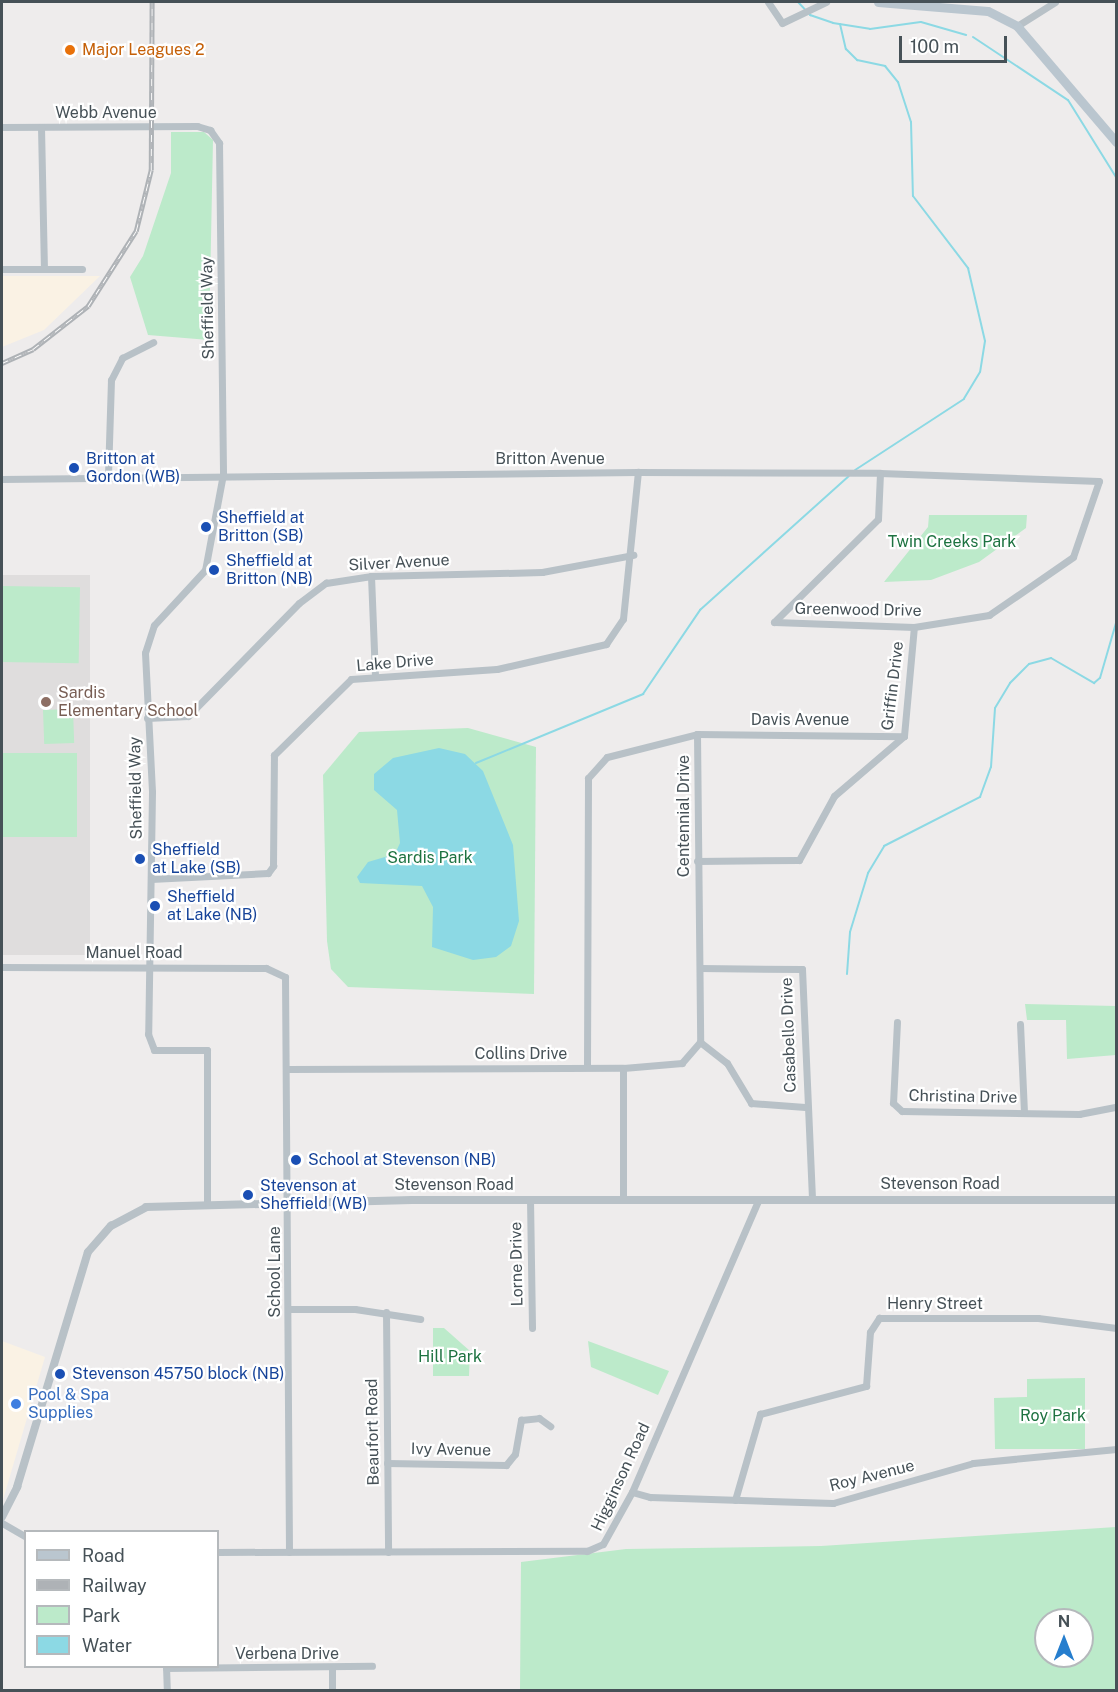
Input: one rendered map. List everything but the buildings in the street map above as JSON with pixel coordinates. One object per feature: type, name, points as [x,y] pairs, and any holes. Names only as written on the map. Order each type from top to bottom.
[{"type":"main road","points":[[878,2],[988,11],[1017,27],[1116,142]]},
{"type":"street","points":[[768,2],[782,23],[826,2]]},
{"type":"street","points":[[1017,27],[1054,2]]},
{"type":"street","name":"Webb Avenue","points":[[2,127],[210,130]]},
{"type":"street","points":[[41,127],[44,269]]},
{"type":"street","name":"Sheffield Way","points":[[207,1203],[207,1050],[154,1050],[148,1034],[151,879],[146,642],[154,625],[205,570],[223,474],[220,149],[210,130]]},
{"type":"street","points":[[2,269],[82,269]]},
{"type":"street","points":[[108,475],[111,380],[122,358],[153,342]]},
{"type":"street","name":"Britton Avenue","points":[[2,479],[108,475],[638,472],[880,473],[1099,481]]},
{"type":"street","name":"Lake Drive","points":[[151,879],[268,873],[273,866],[274,755],[342,685],[375,675],[497,669],[606,644],[623,619],[633,555],[638,472]]},
{"type":"street","name":"Greenwood Drive","points":[[880,473],[878,519],[774,622],[914,627],[989,615],[1073,557],[1099,481]]},
{"type":"street","name":"Silver Avenue","points":[[147,718],[188,716],[299,603],[326,583],[371,576],[542,572],[633,555]]},
{"type":"street","points":[[371,576],[375,675]]},
{"type":"street","name":"Griffin Drive","points":[[697,861],[798,860],[834,796],[904,736],[914,627]]},
{"type":"street","name":"Davis Avenue","points":[[697,734],[904,736]]},
{"type":"street","name":"Centennial Drive","points":[[587,1067],[588,778],[607,757],[697,734],[700,1042]]},
{"type":"street","name":"Manuel Road","points":[[2,967],[266,968]]},
{"type":"street","name":"School Lane","points":[[266,968],[280,972],[287,983],[289,1552]]},
{"type":"street","name":"Casabello Drive","points":[[700,968],[802,969],[805,1107],[812,1199]]},
{"type":"street","name":"Christina Drive","points":[[897,1022],[896,1107],[1079,1114],[1116,1107]]},
{"type":"street","points":[[1020,1024],[1024,1111]]},
{"type":"street","points":[[623,1199],[623,1068],[682,1063],[700,1042],[727,1063],[751,1104],[805,1107]]},
{"type":"street","name":"Collins Drive","points":[[288,1070],[623,1068]]},
{"type":"street","name":"Stevenson Road","points":[[2,1517],[17,1487],[88,1252],[131,1213],[155,1205],[530,1199],[1116,1200]]},
{"type":"street","name":"Lorne Drive","points":[[530,1199],[532,1328]]},
{"type":"street","name":"Higginson Road","points":[[219,1552],[587,1551],[608,1539],[632,1492],[759,1199]]},
{"type":"street","points":[[289,1309],[386,1312],[420,1319]]},
{"type":"street","name":"Beaufort Road","points":[[386,1312],[388,1552]]},
{"type":"street","name":"Henry Street","points":[[735,1500],[760,1414],[866,1386],[870,1332],[879,1318],[1038,1318],[1116,1328]]},
{"type":"street","name":"Ivy Avenue","points":[[387,1463],[506,1465],[515,1454],[521,1420],[539,1418],[550,1426]]},
{"type":"street","name":"Roy Avenue","points":[[632,1492],[735,1500],[833,1503],[973,1463],[1116,1449]]},
{"type":"street","points":[[2,1523],[24,1537]]},
{"type":"street","name":"Verbena Drive","points":[[219,1668],[332,1669],[372,1666]]},
{"type":"street","points":[[166,1668],[166,1690]]},
{"type":"street","points":[[332,1669],[332,1690]]},
{"type":"shaded area","points":[[2,276],[100,276],[44,330],[2,347]]},
{"type":"shaded area","name":"Sardis Elementary School","points":[[2,575],[90,575],[90,955],[2,955]]},
{"type":"shaded area","points":[[2,1341],[45,1357],[2,1503]]},
{"type":"green space","points":[[171,132],[204,132],[213,140],[209,340],[148,335],[130,277],[143,256],[171,173]]},
{"type":"green space","name":"Twin Creeks Park","points":[[929,515],[1027,515],[1026,528],[979,562],[931,580],[884,582],[928,527]]},
{"type":"green space","points":[[2,586],[80,587],[79,663],[2,662]]},
{"type":"green space","points":[[73,709],[74,743],[44,744],[43,710]]},
{"type":"green space","name":"Sardis Park","points":[[468,728],[536,747],[534,994],[348,987],[331,969],[327,941],[323,775],[359,732]]},
{"type":"green space","points":[[2,753],[77,753],[77,837],[2,837]]},
{"type":"green space","points":[[1025,1004],[1116,1006],[1116,1055],[1067,1059],[1066,1020],[1027,1020]]},
{"type":"green space","name":"Hill Park","points":[[433,1328],[444,1328],[470,1351],[469,1376],[433,1376]]},
{"type":"green space","points":[[588,1341],[669,1371],[658,1395],[591,1367]]},
{"type":"green space","name":"Roy Park","points":[[1085,1378],[1085,1449],[995,1449],[994,1398],[1027,1397],[1027,1379]]},
{"type":"green space","points":[[1116,1527],[1116,1690],[520,1690],[521,1562],[626,1549],[821,1546]]},
{"type":"water","points":[[439,748],[465,754],[483,771],[513,845],[519,921],[511,946],[496,957],[473,960],[432,947],[433,907],[422,886],[360,883],[357,877],[368,862],[395,854],[400,843],[397,810],[374,790],[374,774],[393,758]]},
{"type":"waterway","points":[[798,2],[810,15],[833,23],[870,29],[921,22],[966,35]]},
{"type":"waterway","points":[[840,24],[846,49],[857,60],[885,66],[898,82],[911,122],[913,196],[968,268],[985,341],[980,372],[964,399],[855,470]]},
{"type":"waterway","points":[[973,37],[1068,100],[1116,177]]},
{"type":"waterway","points":[[476,763],[643,694],[700,610],[849,476]]},
{"type":"waterway","points":[[847,974],[850,932],[868,873],[884,846],[980,797],[991,767],[995,708],[1010,683],[1029,664],[1051,658],[1094,683],[1100,678],[1116,623]]},
{"type":"railway","points":[[2,363],[33,349],[88,306],[136,231],[151,170],[152,2]]},
{"type":"place","name":"Major Leagues 2","points":[[70,50]]},
{"type":"place","name":"Britton at Gordon (WB)","points":[[74,468]]},
{"type":"place","name":"Sheffield at Britton (SB)","points":[[206,527]]},
{"type":"place","name":"Sheffield at Britton (NB)","points":[[214,570]]},
{"type":"place","name":"Sardis Elementary School","points":[[46,702]]},
{"type":"place","name":"Sheffield at Lake (SB)","points":[[140,859]]},
{"type":"place","name":"Sheffield at Lake (NB)","points":[[155,906]]},
{"type":"place","name":"School at Stevenson (NB)","points":[[296,1160]]},
{"type":"place","name":"Stevenson at Sheffield (WB)","points":[[248,1195]]},
{"type":"place","name":"Stevenson 45750 block (NB)","points":[[60,1374]]},
{"type":"place","name":"Pool & Spa Supplies","points":[[16,1404]]}]
